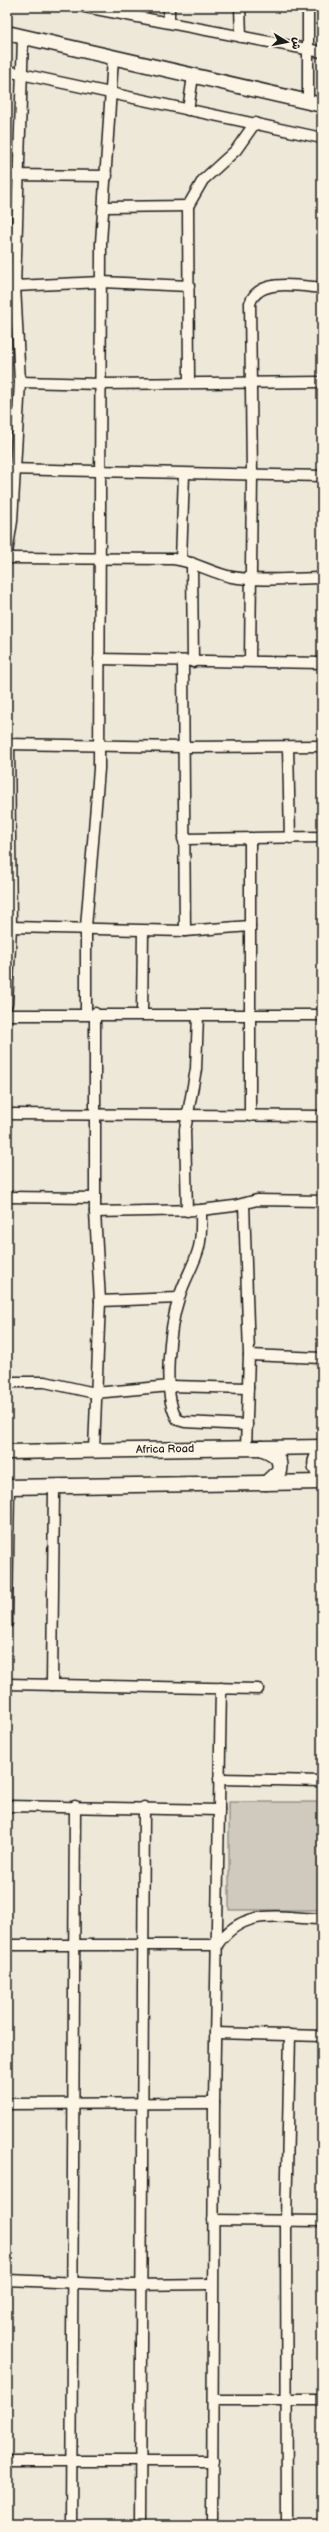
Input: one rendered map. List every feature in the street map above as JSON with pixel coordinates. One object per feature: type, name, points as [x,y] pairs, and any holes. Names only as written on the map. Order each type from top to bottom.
[{"type":"street","points":[[87,7],[169,21],[241,37],[322,52]]},
{"type":"street","points":[[169,7],[169,21]]},
{"type":"street","points":[[240,7],[241,37]]},
{"type":"street","points":[[308,7],[306,49],[308,102]]},
{"type":"street","points":[[7,33],[322,105]]},
{"type":"street","points":[[7,552],[11,469],[20,382],[15,286],[23,37]]},
{"type":"street","points":[[94,1450],[95,1393],[100,1301],[95,1212],[95,1116],[86,928],[99,769],[98,557],[102,282],[101,243],[105,207],[113,58]]},
{"type":"street","points":[[7,71],[322,138]]},
{"type":"street","points":[[188,110],[194,76]]},
{"type":"street","points":[[189,382],[188,206],[203,180],[236,150],[255,123]]},
{"type":"street","points":[[7,175],[106,176]]},
{"type":"street","points":[[105,207],[188,206]]},
{"type":"street","points":[[15,286],[102,282],[189,286]]},
{"type":"street","points":[[250,661],[252,381],[250,303],[255,292],[266,286],[322,288]]},
{"type":"street","points":[[20,382],[101,384],[252,381],[322,382]]},
{"type":"street","points":[[11,469],[322,476]]},
{"type":"street","points":[[181,560],[184,474]]},
{"type":"street","points":[[7,558],[98,557],[181,560],[221,574],[250,579],[322,578]]},
{"type":"street","points":[[185,931],[183,747],[192,563]]},
{"type":"street","points":[[99,659],[188,662],[250,661],[322,663]]},
{"type":"street","points":[[7,1004],[11,927],[8,744],[98,744],[183,747],[322,746]]},
{"type":"street","points":[[288,747],[290,838]]},
{"type":"street","points":[[183,839],[322,837]]},
{"type":"street","points":[[250,838],[250,1116]]},
{"type":"street","points":[[11,927],[185,931],[250,926]]},
{"type":"street","points":[[142,1014],[143,930]]},
{"type":"street","points":[[7,1015],[322,1015]]},
{"type":"street","points":[[187,1211],[188,1177],[185,1138],[187,1117],[196,1069],[198,1015]]},
{"type":"street","points":[[7,1114],[187,1117],[322,1116]]},
{"type":"street","points":[[7,1198],[95,1198]]},
{"type":"street","points":[[95,1212],[201,1210],[244,1204],[257,1200],[322,1201]]},
{"type":"street","points":[[244,1204],[249,1355],[246,1448]]},
{"type":"street","points":[[201,1210],[199,1246],[178,1298],[168,1352],[170,1386],[174,1414],[178,1420],[247,1425]]},
{"type":"street","points":[[100,1301],[178,1298]]},
{"type":"street","points":[[249,1355],[322,1358]]},
{"type":"street","points":[[7,1382],[45,1382],[95,1393],[170,1386],[248,1388]]},
{"type":"street","name":"Africa Road","points":[[7,1452],[322,1447]]},
{"type":"street","points":[[261,1448],[274,1454],[280,1464],[279,1472],[266,1483]]},
{"type":"street","points":[[322,1452],[315,1460],[315,1465],[322,1477]]},
{"type":"street","points":[[7,1623],[8,1487],[322,1482]]},
{"type":"street","points":[[52,1685],[54,1487]]},
{"type":"street","points":[[7,1684],[258,1689]]},
{"type":"street","points":[[212,2525],[212,2284],[221,1688]]},
{"type":"street","points":[[219,1779],[322,1780]]},
{"type":"street","points":[[7,1806],[75,1806],[219,1810]]},
{"type":"street","points":[[71,2525],[76,1945],[75,1806]]},
{"type":"street","points":[[140,2525],[144,1808]]},
{"type":"street","points":[[217,1945],[230,1929],[249,1919],[260,1917],[322,1919]]},
{"type":"street","points":[[7,1945],[217,1945]]},
{"type":"street","points":[[215,2033],[322,2036]]},
{"type":"street","points":[[287,2525],[285,2400],[286,2221],[290,2035]]},
{"type":"street","points":[[7,2104],[214,2102]]},
{"type":"street","points":[[213,2220],[322,2221]]},
{"type":"street","points":[[7,2280],[141,2284],[212,2284]]},
{"type":"street","points":[[213,2400],[322,2400]]},
{"type":"street","points":[[7,2461],[213,2461]]},
{"type":"shaded area","points":[[229,1802],[322,1802],[322,1910],[229,1910]]}]
